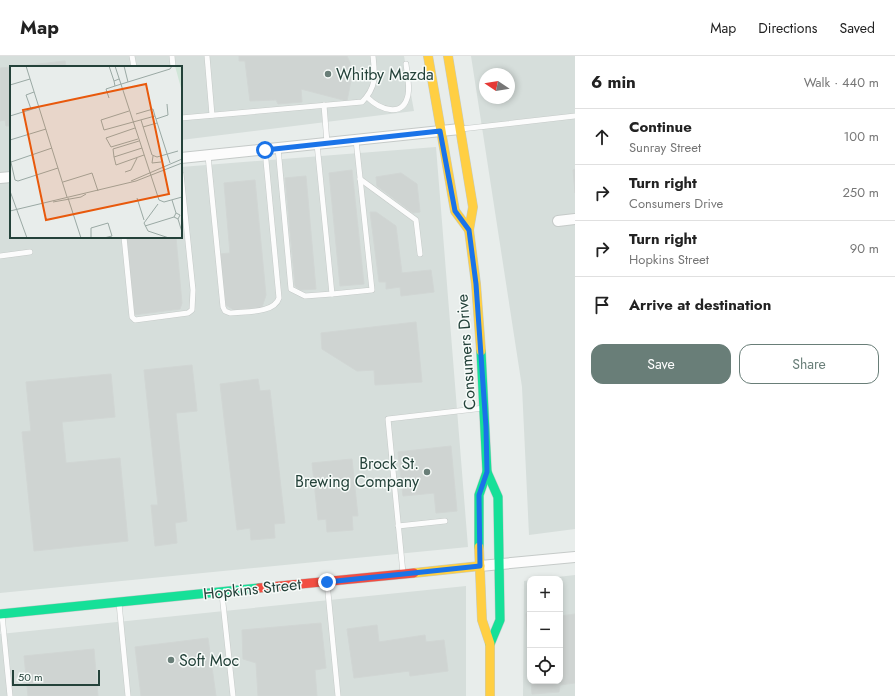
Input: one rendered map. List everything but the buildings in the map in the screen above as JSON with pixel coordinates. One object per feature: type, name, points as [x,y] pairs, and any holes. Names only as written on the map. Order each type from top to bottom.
[{"type":"main road","name":"Consumers Drive","points":[[428,56],[455,211],[469,230]]},
{"type":"main road","name":"Consumers Drive","points":[[448,56],[473,207],[469,230],[476,284],[485,408],[487,472],[479,495],[480,566],[482,620],[490,644],[490,696]]},
{"type":"main road","name":"Consumers Drive","points":[[487,472],[498,497],[500,620],[490,644]]},
{"type":"main road","name":"Hopkins Street","points":[[1,614],[480,566]]},
{"type":"street","points":[[182,158],[460,129]]},
{"type":"street","points":[[0,178],[10,177]]},
{"type":"street","points":[[558,221],[575,219]]},
{"type":"street","name":"Hopkins Street","points":[[480,566],[575,557]]},
{"type":"lane","points":[[132,56],[134,66]]},
{"type":"lane","points":[[172,56],[173,66]]},
{"type":"lane","points":[[207,56],[212,116]]},
{"type":"lane","points":[[182,118],[362,102],[371,93],[375,76],[373,56]]},
{"type":"lane","points":[[367,97],[376,106],[393,110],[401,108],[406,103],[409,94],[406,64]]},
{"type":"lane","points":[[324,105],[322,144],[332,294]]},
{"type":"lane","points":[[460,129],[575,116]]},
{"type":"lane","points":[[278,148],[291,289],[305,296],[372,290],[356,140]]},
{"type":"lane","points":[[208,156],[223,307],[225,311],[230,313],[271,309],[278,302],[279,298],[265,150]]},
{"type":"lane","points":[[360,179],[416,220],[420,254]]},
{"type":"lane","points":[[124,238],[132,317],[135,320],[188,313],[192,310],[193,290],[182,184]]},
{"type":"lane","points":[[0,256],[30,252]]},
{"type":"lane","points":[[403,574],[388,419],[485,408]]},
{"type":"lane","points":[[398,526],[445,522]]},
{"type":"lane","points":[[327,582],[338,696]]},
{"type":"lane","points":[[222,592],[233,696]]},
{"type":"lane","points":[[119,602],[128,696]]},
{"type":"lane","points":[[1,614],[10,696]]},
{"type":"lane","points":[[0,656],[6,656]]},
{"type":"shaded area","points":[[0,56],[404,56],[414,111],[182,140],[182,66],[10,66],[10,238],[182,238],[182,167],[436,147],[468,547],[0,593]]},
{"type":"shaded area","points":[[471,56],[575,56],[575,529],[529,535],[522,387]]},
{"type":"shaded area","points":[[575,575],[575,696],[523,696],[524,581],[527,580],[527,684],[563,684],[563,576]]},
{"type":"shaded area","points":[[466,586],[466,696],[0,696],[0,634]]},
{"type":"traffic: fast","points":[[479,547],[479,495],[487,472],[481,351]]},
{"type":"traffic: fast","points":[[487,472],[498,497],[500,620],[490,644]]},
{"type":"traffic: fast","points":[[0,614],[259,588]]},
{"type":"traffic: slow","points":[[428,56],[455,211],[469,230]]},
{"type":"traffic: slow","points":[[448,56],[473,207],[469,230],[476,284],[481,351]]},
{"type":"traffic: slow","points":[[479,547],[482,620],[490,644],[490,696]]},
{"type":"traffic: slow","points":[[414,573],[480,566]]},
{"type":"traffic: jam","points":[[259,588],[414,573]]},
{"type":"place","name":"Whitby Mazda","points":[[328,74]]},
{"type":"place","name":"Brock St. Brewing Company","points":[[427,472]]},
{"type":"place","name":"Soft Moc","points":[[171,660]]},
{"type":"route","points":[[265,150],[440,131],[455,211],[469,230],[476,284],[486,427],[487,472],[479,495],[478,540],[480,566],[327,582]]}]
